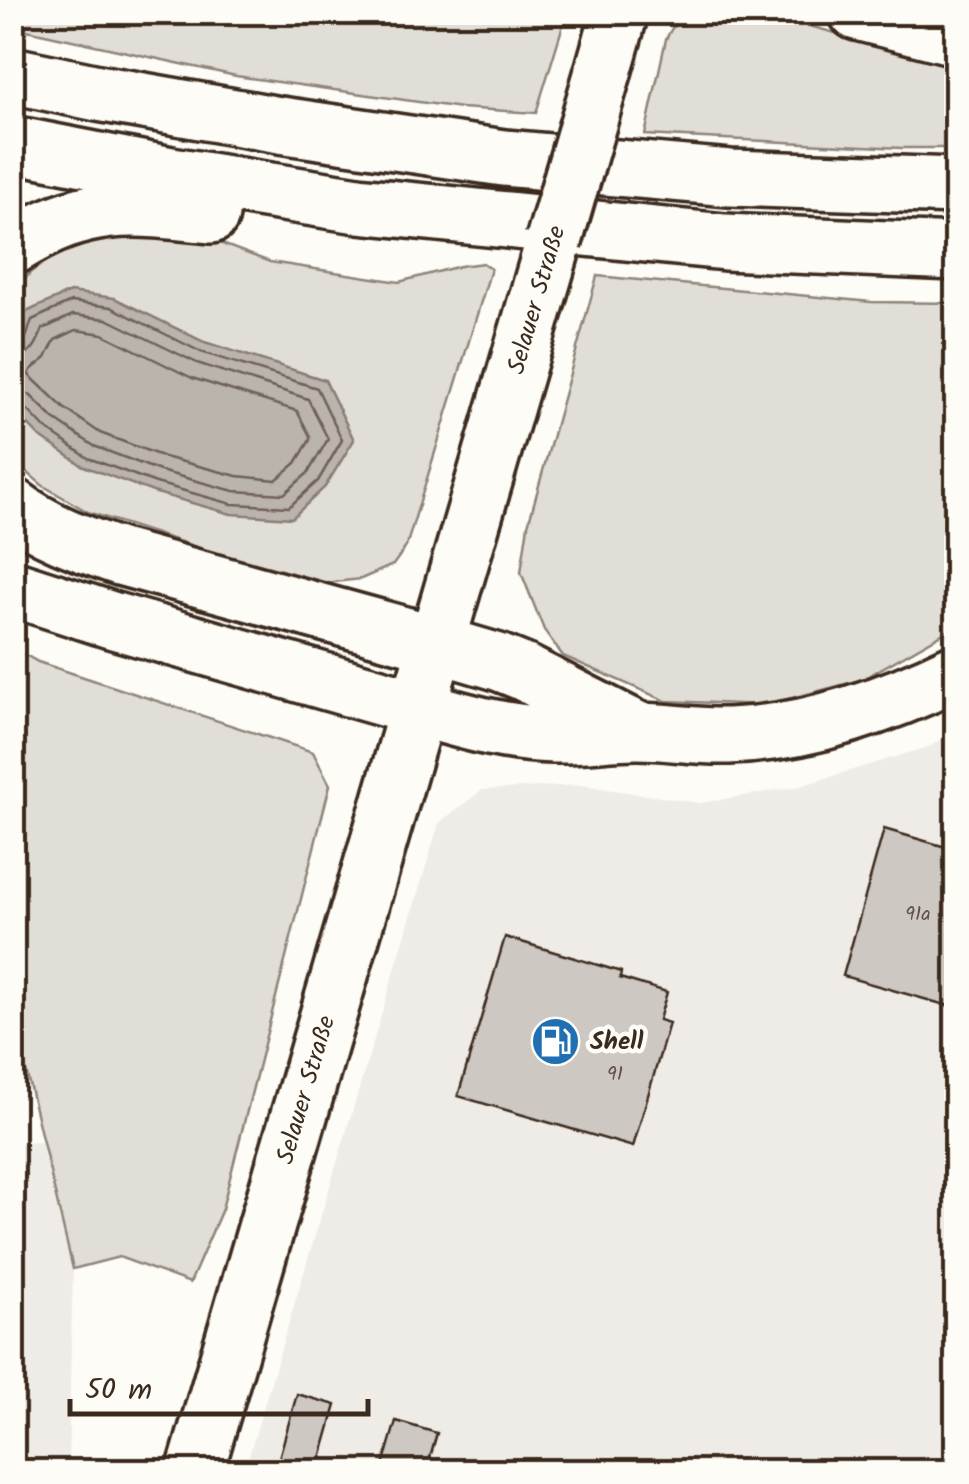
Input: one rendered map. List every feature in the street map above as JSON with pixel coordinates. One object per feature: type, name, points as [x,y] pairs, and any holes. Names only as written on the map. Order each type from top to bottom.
[{"type":"main road","name":"Selauer Straße","points":[[195,1472],[620,12]]},
{"type":"main road","points":[[857,12],[956,36]]},
{"type":"main road","points":[[12,75],[280,125],[504,158],[730,178],[956,186]]},
{"type":"main road","points":[[12,144],[358,205],[725,242],[956,252]]},
{"type":"main road","points":[[12,247],[54,224],[102,210],[143,208],[295,224],[358,205]]},
{"type":"main road","points":[[12,506],[41,525],[120,557],[437,644],[522,672],[640,731]]},
{"type":"main road","points":[[12,588],[485,728],[519,732],[553,735],[640,731],[730,736],[779,732],[890,702],[956,672]]},
{"type":"shaded area","points":[[13,12],[559,12],[563,25],[536,113],[461,108],[236,76],[13,27]]},
{"type":"shaded area","points":[[687,13],[761,13],[956,63],[956,148],[645,135],[666,39]]},
{"type":"shaded area","points":[[114,237],[217,242],[270,262],[399,282],[460,266],[483,263],[491,269],[406,547],[393,565],[361,579],[325,583],[278,573],[88,512],[42,485],[13,460],[12,379],[16,412],[325,380],[204,342],[114,298],[22,314],[13,355],[13,293],[31,272],[75,241]]},
{"type":"shaded area","points":[[597,276],[871,302],[956,303],[956,626],[861,680],[765,705],[666,701],[563,656],[544,630],[521,572],[528,525]]},
{"type":"shaded area","points":[[13,648],[38,662],[313,752],[330,785],[222,1209],[190,1283],[119,1257],[73,1269],[13,1016]]},
{"type":"shaded area","points":[[956,729],[956,1471],[244,1472],[439,823],[482,790],[581,785],[700,803],[797,787],[931,746]]},
{"type":"shaded area","points":[[41,1142],[73,1269],[68,1471],[13,1472],[13,1144]]},
{"type":"water","points":[[70,292],[114,298],[204,342],[325,380],[354,440],[325,487],[292,518],[231,514],[153,492],[83,466],[39,436],[16,412],[13,355],[22,314]]},
{"type":"building","points":[[884,829],[956,850],[956,1008],[843,976]]},
{"type":"building","points":[[505,937],[621,972],[620,978],[667,992],[659,1020],[669,1023],[633,1147],[458,1096]]},
{"type":"building","points":[[297,1394],[336,1405],[317,1472],[275,1472]]},
{"type":"building","points":[[396,1421],[437,1433],[426,1472],[381,1472]]},
{"type":"place","name":"Shell","points":[[555,1042]]}]
